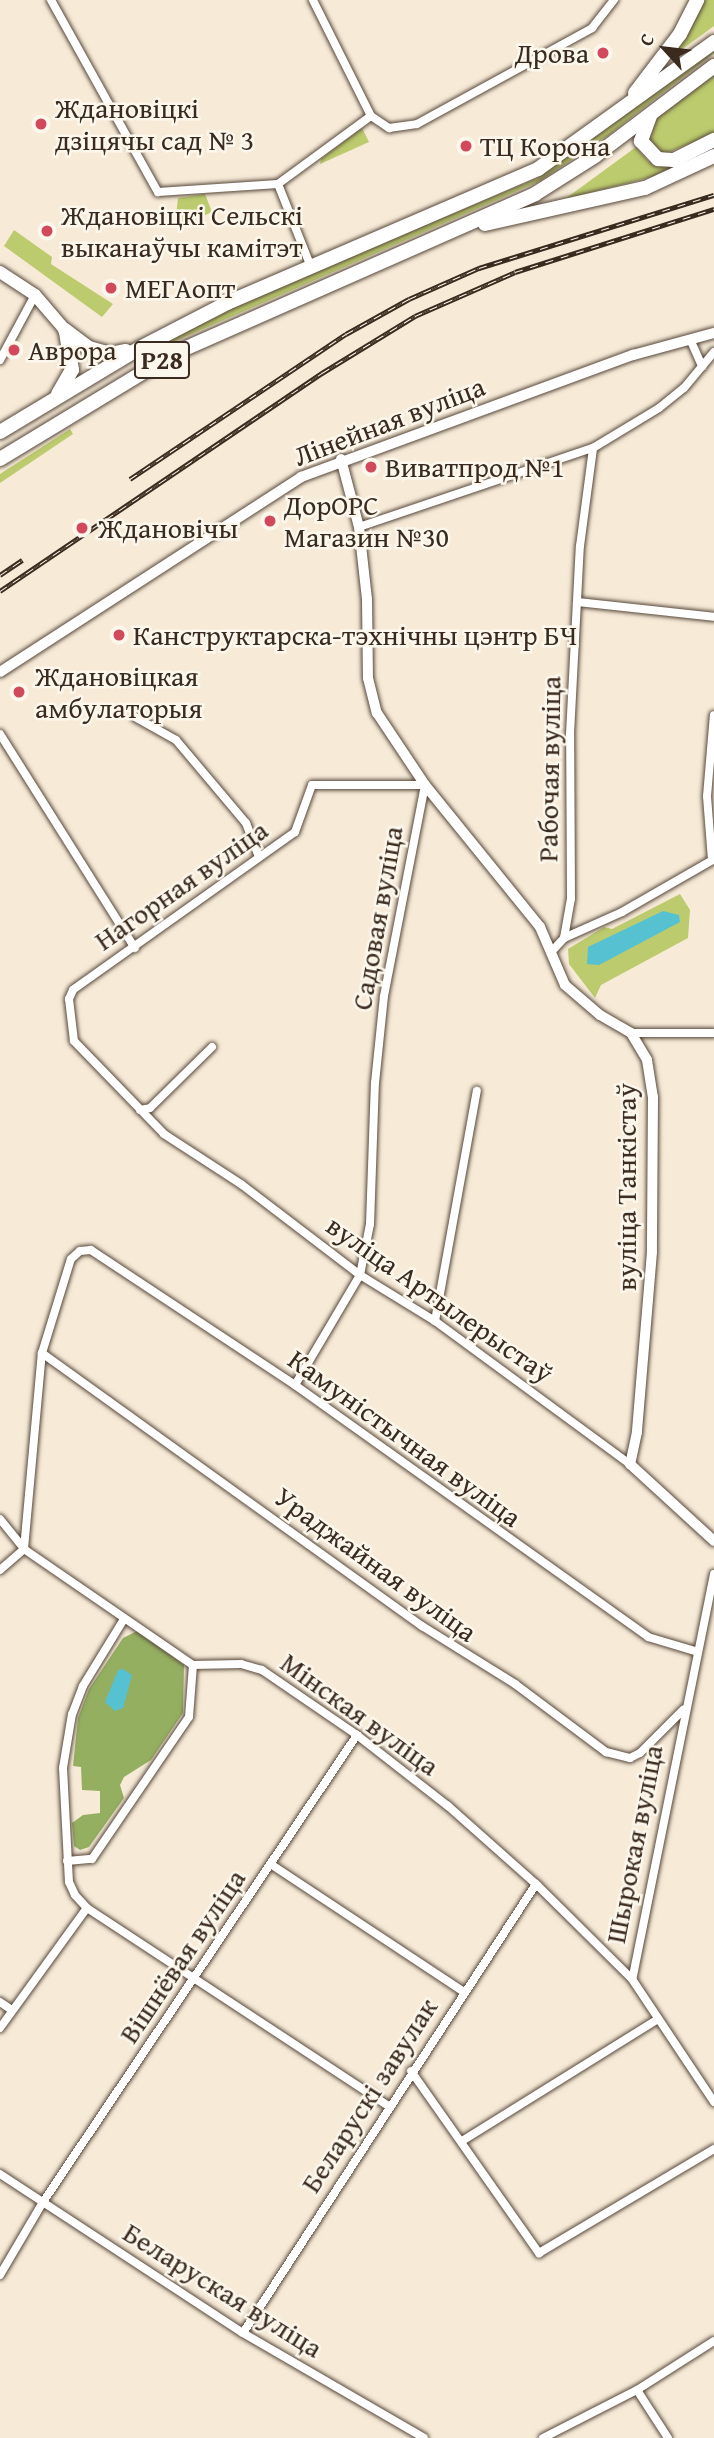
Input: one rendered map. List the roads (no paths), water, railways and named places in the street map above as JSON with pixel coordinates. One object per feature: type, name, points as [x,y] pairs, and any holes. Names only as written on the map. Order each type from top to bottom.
[{"type":"highway","name":"Р28","points":[[626,106],[671,47],[697,0]]},
{"type":"highway","name":"Р28","points":[[0,432],[140,348],[311,267],[538,169],[714,42]]},
{"type":"highway","name":"Р28","points":[[0,459],[175,353],[454,231],[572,172],[714,66]]},
{"type":"highway","name":"Р28","points":[[657,107],[640,134],[644,147],[658,159],[674,160],[714,141]]},
{"type":"highway","name":"Р28","points":[[454,231],[645,188],[714,156]]},
{"type":"highway","points":[[65,330],[100,352],[140,348]]},
{"type":"highway","points":[[57,397],[72,370],[65,330]]},
{"type":"main road","points":[[0,272],[35,295],[65,330]]},
{"type":"street","points":[[51,0],[158,192],[278,184],[371,116]]},
{"type":"street","points":[[313,0],[357,79],[371,116],[398,129],[417,124],[592,28],[614,0]]},
{"type":"street","points":[[278,184],[311,267]]},
{"type":"street","points":[[0,360],[35,295]]},
{"type":"street","name":"Лінейная вуліца","points":[[0,672],[244,512],[341,458],[714,333]]},
{"type":"street","points":[[690,339],[702,366]]},
{"type":"street","points":[[359,527],[593,448],[659,408],[714,352]]},
{"type":"street","name":"Рабочая вуліца","points":[[564,938],[571,899],[570,748],[577,602],[593,448]]},
{"type":"street","points":[[341,458],[359,527],[371,696],[425,785],[540,927],[553,950],[556,968],[571,991],[631,1033],[714,1033]]},
{"type":"street","points":[[577,602],[714,617]]},
{"type":"street","points":[[553,950],[564,938],[622,912],[713,859],[708,796],[714,715]]},
{"type":"street","points":[[135,717],[176,740],[246,824],[258,855]]},
{"type":"street","points":[[0,734],[135,948]]},
{"type":"street","name":"Нагорная вуліца","points":[[133,1102],[78,1049],[69,999],[86,979],[135,948],[258,855],[295,832],[313,785],[425,785]]},
{"type":"street","name":"Садовая вуліца","points":[[295,1385],[360,1275],[370,1224],[375,1083],[384,996],[425,785]]},
{"type":"street","name":"вуліца Танкістаў","points":[[630,1464],[652,1252],[653,1141],[651,1077],[631,1033]]},
{"type":"street","points":[[140,1110],[150,1108],[212,1047]]},
{"type":"street","points":[[435,1321],[477,1091]]},
{"type":"street","name":"вуліца Артылерыстаў","points":[[133,1102],[164,1134],[241,1184],[360,1275],[435,1321],[630,1464],[714,1541]]},
{"type":"street","name":"Камуністычная вуліца","points":[[42,1353],[71,1259],[80,1251],[91,1250],[295,1385],[648,1637],[698,1652]]},
{"type":"street","points":[[0,1570],[24,1549],[42,1353]]},
{"type":"street","name":"Ураджайная вуліца","points":[[42,1353],[606,1752],[630,1758],[640,1753],[683,1710]]},
{"type":"street","points":[[0,1519],[24,1549],[193,1665],[188,1717],[92,1859],[67,1861]]},
{"type":"street","name":"Шырокая вуліца","points":[[714,1574],[683,1710],[632,1979],[714,2102]]},
{"type":"street","points":[[124,1619],[83,1686],[72,1714],[63,1768],[69,1882],[87,1908],[388,2106]]},
{"type":"street","name":"Мінская вуліца","points":[[193,1665],[241,1664],[262,1670],[357,1735],[448,1806],[536,1884],[632,1979]]},
{"type":"street","name":"Вішнёвая вуліца","points":[[0,2276],[43,2202],[357,1735]]},
{"type":"street","points":[[272,1865],[464,1992]]},
{"type":"street","name":"Беларускі завулак","points":[[243,2333],[388,2106],[536,1884]]},
{"type":"street","points":[[0,2028],[87,1908]]},
{"type":"street","points":[[0,2002],[12,2010]]},
{"type":"street","points":[[463,2141],[658,2020]]},
{"type":"street","points":[[411,2071],[463,2141],[539,2253],[714,2149]]},
{"type":"street","name":"Беларуская вуліца","points":[[0,2174],[243,2333],[424,2438]]},
{"type":"street","points":[[543,2438],[638,2390],[714,2341]]},
{"type":"street","points":[[638,2390],[668,2438]]},
{"type":"water","points":[[663,911],[679,915],[680,922],[599,965],[587,964],[588,947]]},
{"type":"water","points":[[123,1669],[132,1675],[123,1708],[115,1711],[105,1702],[118,1670]]},
{"type":"railway","points":[[130,479],[346,334],[409,299],[479,268],[714,195]]},
{"type":"railway","points":[[0,591],[322,373],[415,316],[515,272],[714,209]]},
{"type":"railway","points":[[0,575],[22,560]]},
{"type":"place","name":"Дрова","points":[[603,53]]},
{"type":"place","name":"Ждановіцкі дзіцячы сад № 3","points":[[41,124]]},
{"type":"place","name":"ТЦ Корона","points":[[466,146]]},
{"type":"place","name":"Ждановіцкі Сельскі выканаўчы камітэт","points":[[47,231]]},
{"type":"place","name":"МЕГАопт","points":[[111,288]]},
{"type":"place","name":"Аврора","points":[[14,350]]},
{"type":"place","name":"Виватпрод №1","points":[[371,467]]},
{"type":"place","name":"ДорОРС Магазин №30","points":[[270,521]]},
{"type":"place","name":"Ждановічы","points":[[82,528]]},
{"type":"place","name":"Канструктарска-тэхнічны цэнтр БЧ","points":[[119,635]]},
{"type":"place","name":"Ждановіцкая амбулаторыя","points":[[19,692]]}]
